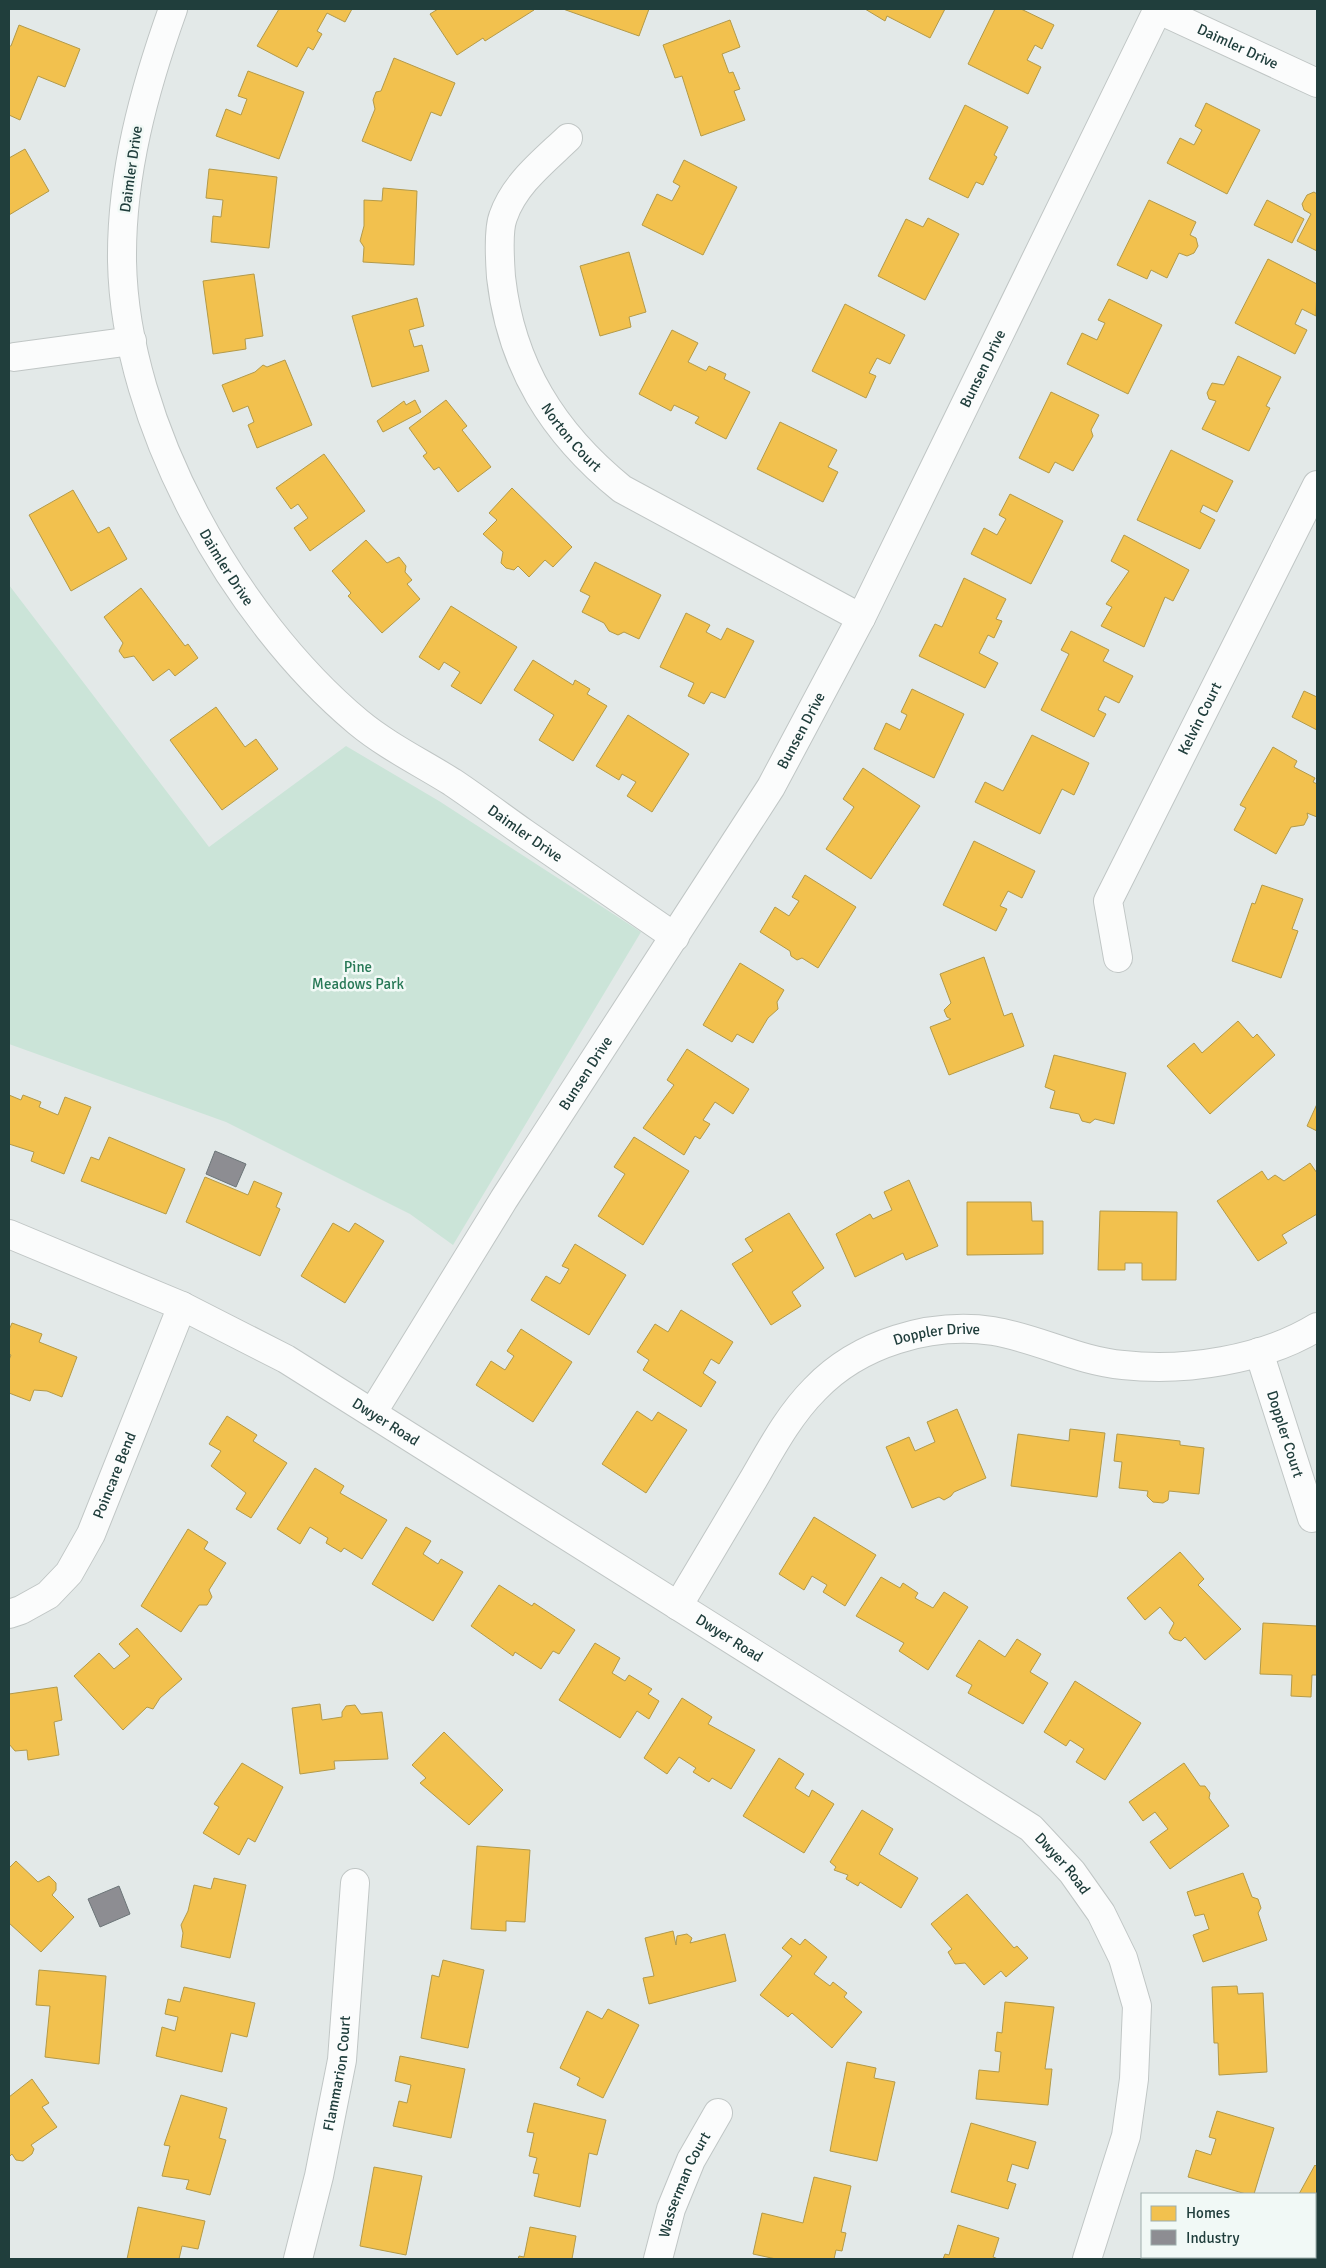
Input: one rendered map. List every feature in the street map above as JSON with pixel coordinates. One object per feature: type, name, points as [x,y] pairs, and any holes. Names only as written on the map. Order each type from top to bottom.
[{"type":"street","name":"Daimler Drive","points":[[173,9],[152,66],[135,130],[124,208],[122,261],[126,311],[144,390],[166,455],[190,506],[224,566],[272,632],[312,679],[358,722],[398,751],[452,782],[674,937]]},
{"type":"street","name":"Daimler Drive","points":[[1158,9],[1317,83]]},
{"type":"street","name":"Bunsen Drive","points":[[373,1412],[504,1199],[771,787],[861,618],[1158,9]]},
{"type":"street","name":"Norton Court","points":[[568,138],[520,185],[502,217],[500,262],[504,306],[516,349],[535,391],[567,438],[600,471],[622,489],[861,618]]},
{"type":"street","points":[[14,357],[132,341]]},
{"type":"street","name":"Kelvin Court","points":[[1118,958],[1108,901],[1317,485]]},
{"type":"street","name":"Dwyer Road","points":[[9,1234],[182,1306],[286,1358],[1031,1828],[1072,1872],[1101,1913],[1123,1958],[1137,2006],[1134,2079],[1126,2136],[1087,2259]]},
{"type":"street","name":"Poincare Bend","points":[[9,1614],[22,1610],[48,1594],[69,1573],[91,1534],[182,1306]]},
{"type":"street","name":"Doppler Drive","points":[[678,1606],[786,1424],[815,1388],[845,1364],[879,1346],[916,1334],[954,1329],[993,1331],[1084,1358],[1121,1365],[1160,1368],[1208,1364],[1259,1352],[1317,1327]]},
{"type":"street","name":"Doppler Court","points":[[1259,1352],[1312,1518]]},
{"type":"street","name":"Flammarion Court","points":[[298,2259],[319,2176],[342,2060],[355,1883]]},
{"type":"street","name":"Wasserman Court","points":[[658,2259],[671,2209],[691,2160],[718,2113]]},
{"type":"green space","name":"Pine Meadows Park","points":[[9,585],[209,847],[346,746],[439,801],[641,932],[453,1245],[410,1214],[226,1122],[9,1044]]},
{"type":"building: Homes","points":[[279,9],[352,9],[345,22],[327,13],[317,31],[322,34],[313,50],[308,47],[297,67],[257,46]]},
{"type":"building: Homes","points":[[438,9],[534,10],[485,41],[483,38],[457,55],[430,14]]},
{"type":"building: Homes","points":[[563,9],[649,9],[639,36]]},
{"type":"building: Homes","points":[[865,9],[945,9],[930,38],[887,16],[885,21]]},
{"type":"building: Homes","points":[[995,9],[1021,9],[1054,25],[1042,49],[1035,45],[1027,60],[1041,67],[1028,94],[968,64]]},
{"type":"building: Homes","points":[[730,20],[740,47],[722,54],[729,73],[733,72],[740,89],[734,91],[745,120],[701,136],[682,76],[675,78],[663,45]]},
{"type":"building: Homes","points":[[19,25],[80,49],[65,87],[38,76],[20,120],[9,115],[9,46],[11,46]]},
{"type":"building: Homes","points":[[394,58],[455,83],[441,116],[431,112],[411,161],[362,141],[375,109],[373,100],[376,92],[381,91]]},
{"type":"building: Homes","points":[[248,71],[304,92],[279,159],[216,136],[226,109],[241,115],[247,99],[238,96]]},
{"type":"building: Homes","points":[[1206,103],[1260,130],[1227,194],[1167,163],[1180,138],[1194,145],[1202,130],[1195,126]]},
{"type":"building: Homes","points":[[965,105],[1008,127],[994,155],[997,157],[983,185],[976,182],[968,198],[929,179]]},
{"type":"building: Homes","points":[[25,149],[49,191],[9,215],[9,158]]},
{"type":"building: Homes","points":[[684,160],[737,187],[703,255],[642,225],[657,194],[672,201],[680,186],[673,182]]},
{"type":"building: Homes","points":[[209,169],[277,177],[269,248],[211,242],[213,216],[221,217],[223,200],[206,198]]},
{"type":"building: Homes","points":[[383,188],[417,191],[414,265],[363,262],[364,247],[360,241],[364,226],[364,200],[382,201]]},
{"type":"building: Homes","points":[[1314,192],[1317,194],[1317,251],[1297,241],[1311,214],[1304,210],[1302,204],[1307,195]]},
{"type":"building: Homes","points":[[1149,200],[1196,222],[1190,235],[1196,238],[1198,246],[1194,253],[1187,256],[1179,253],[1167,278],[1151,270],[1147,279],[1117,265]]},
{"type":"building: Homes","points":[[1267,200],[1304,219],[1292,243],[1254,225]]},
{"type":"building: Homes","points":[[928,218],[959,234],[925,300],[878,276],[906,219],[923,227]]},
{"type":"building: Homes","points":[[629,252],[646,312],[629,317],[631,327],[600,336],[580,266]]},
{"type":"building: Homes","points":[[1268,259],[1317,284],[1316,316],[1302,309],[1295,324],[1307,330],[1295,354],[1235,323]]},
{"type":"building: Homes","points":[[254,274],[263,336],[245,339],[246,349],[213,354],[203,281]]},
{"type":"building: Homes","points":[[417,298],[424,326],[409,330],[414,347],[422,345],[429,371],[372,387],[352,316]]},
{"type":"building: Homes","points":[[1109,299],[1162,325],[1128,394],[1067,364],[1082,333],[1097,340],[1105,323],[1098,320]]},
{"type":"building: Homes","points":[[845,304],[905,335],[890,364],[877,358],[869,373],[876,376],[866,398],[812,371]]},
{"type":"building: Homes","points":[[672,330],[698,343],[688,362],[706,371],[709,366],[726,374],[724,379],[750,392],[726,439],[695,423],[699,417],[674,405],[671,411],[639,394]]},
{"type":"building: Homes","points":[[1238,356],[1281,377],[1266,406],[1270,408],[1249,451],[1202,429],[1216,401],[1209,399],[1207,393],[1212,383],[1224,385]]},
{"type":"building: Homes","points":[[285,360],[312,425],[257,448],[248,425],[254,422],[248,406],[233,412],[222,385],[255,372],[263,365],[267,367]]},
{"type":"building: Homes","points":[[1051,392],[1099,415],[1091,430],[1093,436],[1073,471],[1055,462],[1049,473],[1019,458]]},
{"type":"building: Homes","points":[[415,400],[421,412],[383,432],[377,421],[404,401],[406,405]]},
{"type":"building: Homes","points":[[446,400],[467,426],[462,430],[491,467],[458,492],[439,467],[434,470],[423,456],[427,453],[409,428]]},
{"type":"building: Homes","points":[[780,422],[837,450],[828,467],[838,472],[823,502],[757,469]]},
{"type":"building: Homes","points":[[1171,450],[1233,481],[1217,512],[1203,505],[1200,512],[1215,520],[1200,549],[1137,520]]},
{"type":"building: Homes","points":[[324,454],[365,511],[310,551],[294,528],[308,518],[298,504],[291,509],[276,488]]},
{"type":"building: Homes","points":[[512,488],[572,547],[553,567],[545,560],[529,577],[518,566],[514,570],[506,568],[501,563],[503,552],[483,534],[497,520],[489,513]]},
{"type":"building: Homes","points":[[73,490],[98,533],[109,527],[127,559],[71,591],[29,515]]},
{"type":"building: Homes","points":[[1010,494],[1063,521],[1031,584],[971,554],[984,528],[997,535],[1006,519],[999,515]]},
{"type":"building: Homes","points":[[1124,535],[1189,570],[1173,601],[1165,597],[1144,647],[1101,626],[1112,607],[1106,604],[1129,571],[1111,561]]},
{"type":"building: Homes","points":[[366,540],[387,563],[399,557],[406,566],[405,572],[412,580],[407,584],[420,599],[382,633],[348,596],[351,593],[332,571]]},
{"type":"building: Homes","points":[[595,562],[661,595],[639,639],[624,632],[618,635],[609,631],[604,623],[582,612],[590,596],[580,591]]},
{"type":"building: Homes","points":[[964,578],[1006,599],[996,619],[1002,621],[994,638],[988,635],[979,653],[998,663],[985,688],[919,656],[935,624],[942,627]]},
{"type":"building: Homes","points":[[141,588],[185,646],[188,644],[198,658],[175,676],[169,669],[153,681],[134,656],[124,658],[119,651],[123,643],[104,617]]},
{"type":"building: Homes","points":[[451,606],[517,647],[481,704],[451,686],[460,672],[444,662],[439,670],[419,657]]},
{"type":"building: Homes","points":[[686,613],[710,625],[706,632],[721,640],[727,628],[754,641],[725,698],[711,692],[704,704],[688,696],[694,683],[660,667]]},
{"type":"building: Homes","points":[[1071,631],[1109,650],[1103,661],[1133,676],[1119,703],[1105,696],[1098,710],[1106,714],[1094,737],[1041,710],[1069,654],[1061,650]]},
{"type":"building: Homes","points":[[533,660],[573,685],[575,680],[590,689],[587,694],[607,706],[573,761],[539,740],[554,715],[514,690]]},
{"type":"building: Homes","points":[[912,689],[964,714],[934,778],[874,749],[886,723],[900,730],[907,715],[901,712]]},
{"type":"building: Homes","points":[[1304,691],[1317,697],[1317,730],[1292,717]]},
{"type":"building: Homes","points":[[216,707],[245,747],[256,739],[278,769],[222,810],[170,740]]},
{"type":"building: Homes","points":[[628,715],[689,754],[652,812],[627,796],[636,782],[622,774],[619,780],[596,766]]},
{"type":"building: Homes","points":[[1032,735],[1089,763],[1074,795],[1062,789],[1040,834],[975,802],[985,782],[1003,791]]},
{"type":"building: Homes","points":[[1273,747],[1297,761],[1294,767],[1315,778],[1313,782],[1317,784],[1317,817],[1307,813],[1308,817],[1304,825],[1291,827],[1276,854],[1234,830],[1246,808],[1240,805]]},
{"type":"building: Homes","points":[[863,768],[920,806],[871,879],[826,849],[854,807],[843,799]]},
{"type":"building: Homes","points":[[974,841],[1035,871],[1022,898],[1008,891],[1000,906],[1007,909],[996,931],[943,905]]},
{"type":"building: Homes","points":[[805,875],[856,907],[818,968],[802,958],[797,960],[791,956],[790,951],[760,932],[775,907],[789,916],[799,901],[792,897]]},
{"type":"building: Homes","points":[[1262,885],[1303,899],[1292,929],[1298,931],[1281,978],[1232,961],[1252,903],[1255,904]]},
{"type":"building: Homes","points":[[984,957],[1004,1016],[1012,1013],[1024,1046],[949,1075],[930,1027],[951,1019],[947,1017],[944,1010],[951,1003],[940,974]]},
{"type":"building: Homes","points":[[740,963],[784,990],[777,1002],[778,1009],[768,1018],[753,1043],[737,1034],[732,1042],[703,1025]]},
{"type":"building: Homes","points":[[1238,1021],[1253,1038],[1257,1034],[1275,1055],[1210,1114],[1167,1066],[1194,1043],[1202,1053]]},
{"type":"building: Homes","points":[[687,1049],[749,1089],[733,1114],[715,1102],[703,1120],[710,1124],[700,1139],[695,1136],[684,1155],[643,1128],[674,1085],[667,1080]]},
{"type":"building: Homes","points":[[1054,1055],[1126,1073],[1114,1124],[1095,1119],[1090,1123],[1082,1121],[1079,1114],[1050,1108],[1055,1091],[1045,1087]]},
{"type":"building: Homes","points":[[9,1095],[21,1100],[23,1095],[41,1102],[39,1107],[58,1115],[65,1097],[91,1107],[64,1174],[31,1161],[34,1152],[9,1144]]},
{"type":"building: Homes","points":[[1317,1104],[1317,1131],[1307,1126]]},
{"type":"building: Homes","points":[[109,1137],[185,1169],[166,1214],[81,1181],[91,1157],[99,1160]]},
{"type":"building: Homes","points":[[634,1137],[689,1171],[643,1245],[598,1216],[625,1174],[614,1167]]},
{"type":"building: Homes","points":[[1310,1163],[1317,1173],[1317,1214],[1282,1235],[1287,1243],[1258,1261],[1217,1201],[1262,1171],[1268,1180],[1275,1175],[1284,1181]]},
{"type":"building: Homes","points":[[205,1177],[248,1195],[254,1181],[282,1193],[276,1207],[280,1209],[260,1256],[186,1222]]},
{"type":"building: Homes","points":[[909,1180],[938,1246],[906,1260],[903,1253],[855,1277],[836,1234],[870,1214],[873,1219],[892,1210],[884,1192]]},
{"type":"building: Homes","points":[[967,1202],[1031,1202],[1032,1221],[1043,1221],[1043,1254],[967,1255]]},
{"type":"building: Homes","points":[[1100,1211],[1177,1212],[1176,1280],[1142,1280],[1142,1263],[1125,1263],[1125,1270],[1098,1270]]},
{"type":"building: Homes","points":[[789,1213],[824,1268],[792,1292],[801,1306],[771,1325],[732,1264],[753,1251],[745,1239]]},
{"type":"building: Homes","points":[[333,1223],[349,1232],[355,1223],[384,1241],[345,1303],[301,1276]]},
{"type":"building: Homes","points":[[575,1244],[626,1275],[589,1335],[531,1300],[546,1276],[560,1284],[569,1269],[562,1266]]},
{"type":"building: Homes","points":[[681,1310],[733,1342],[719,1364],[711,1359],[703,1373],[716,1382],[701,1407],[643,1370],[649,1360],[637,1352],[655,1324],[668,1332]]},
{"type":"building: Homes","points":[[12,1323],[42,1334],[39,1342],[77,1357],[62,1397],[47,1391],[34,1390],[30,1401],[9,1393],[9,1360],[11,1355],[9,1354],[9,1330]]},
{"type":"building: Homes","points":[[521,1329],[572,1362],[533,1422],[476,1385],[491,1361],[505,1370],[514,1356],[507,1351]]},
{"type":"building: Homes","points":[[957,1409],[986,1478],[954,1492],[944,1500],[939,1497],[912,1508],[886,1447],[909,1437],[915,1451],[935,1442],[927,1422]]},
{"type":"building: Homes","points":[[637,1411],[652,1421],[658,1412],[687,1430],[646,1493],[602,1464]]},
{"type":"building: Homes","points":[[227,1416],[257,1435],[253,1441],[287,1463],[251,1518],[236,1509],[246,1493],[211,1466],[221,1451],[209,1444]]},
{"type":"building: Homes","points":[[1070,1429],[1105,1433],[1097,1497],[1011,1486],[1018,1434],[1069,1441]]},
{"type":"building: Homes","points":[[1117,1434],[1180,1441],[1180,1445],[1204,1448],[1199,1494],[1169,1491],[1168,1500],[1163,1503],[1153,1502],[1147,1496],[1148,1491],[1119,1488],[1122,1462],[1114,1461]]},
{"type":"building: Homes","points":[[315,1468],[344,1486],[340,1493],[387,1520],[362,1559],[344,1548],[341,1552],[326,1543],[328,1538],[310,1527],[300,1544],[277,1529]]},
{"type":"building: Homes","points":[[814,1517],[876,1555],[845,1606],[823,1592],[827,1585],[812,1576],[804,1590],[779,1574]]},
{"type":"building: Homes","points":[[406,1527],[431,1541],[423,1554],[438,1564],[441,1559],[463,1572],[433,1621],[372,1584]]},
{"type":"building: Homes","points":[[188,1529],[208,1542],[204,1549],[226,1563],[209,1590],[212,1597],[207,1605],[199,1605],[181,1632],[141,1606]]},
{"type":"building: Homes","points":[[1180,1552],[1204,1579],[1198,1585],[1241,1629],[1205,1660],[1185,1637],[1181,1641],[1174,1639],[1169,1633],[1174,1623],[1160,1607],[1145,1620],[1127,1598]]},
{"type":"building: Homes","points":[[881,1577],[900,1588],[903,1583],[918,1593],[915,1598],[933,1608],[944,1592],[968,1607],[928,1670],[899,1651],[904,1643],[856,1616]]},
{"type":"building: Homes","points":[[499,1585],[532,1606],[534,1603],[575,1630],[559,1654],[553,1651],[541,1669],[515,1652],[513,1656],[471,1626]]},
{"type":"building: Homes","points":[[1263,1623],[1317,1626],[1317,1675],[1312,1675],[1311,1697],[1291,1696],[1292,1675],[1260,1674]]},
{"type":"building: Homes","points":[[137,1628],[182,1679],[160,1698],[153,1709],[147,1707],[123,1730],[74,1676],[99,1653],[114,1669],[130,1656],[119,1644]]},
{"type":"building: Homes","points":[[1017,1639],[1041,1654],[1030,1672],[1048,1683],[1023,1724],[968,1693],[972,1685],[956,1676],[979,1640],[1005,1657]]},
{"type":"building: Homes","points":[[595,1643],[620,1658],[612,1673],[625,1681],[629,1675],[652,1689],[648,1694],[659,1701],[649,1719],[637,1711],[620,1738],[559,1700]]},
{"type":"building: Homes","points":[[1075,1681],[1141,1723],[1105,1780],[1076,1762],[1084,1749],[1070,1740],[1066,1746],[1044,1732]]},
{"type":"building: Homes","points":[[57,1687],[62,1720],[54,1722],[59,1755],[28,1760],[27,1750],[15,1751],[9,1744],[9,1694]]},
{"type":"building: Homes","points":[[682,1698],[712,1717],[708,1724],[755,1750],[731,1789],[712,1778],[709,1782],[693,1772],[696,1768],[679,1757],[667,1774],[644,1758]]},
{"type":"building: Homes","points":[[320,1704],[322,1720],[342,1717],[342,1712],[346,1706],[355,1705],[361,1714],[382,1712],[388,1759],[334,1761],[335,1769],[300,1774],[292,1708]]},
{"type":"building: Homes","points":[[444,1732],[503,1790],[469,1825],[420,1783],[426,1778],[412,1765]]},
{"type":"building: Homes","points":[[779,1758],[804,1774],[795,1788],[809,1797],[812,1790],[834,1804],[804,1853],[743,1816]]},
{"type":"building: Homes","points":[[242,1763],[283,1787],[255,1842],[248,1838],[239,1855],[203,1833],[219,1807],[214,1804]]},
{"type":"building: Homes","points":[[1184,1763],[1200,1786],[1205,1786],[1210,1793],[1209,1798],[1229,1826],[1170,1869],[1150,1842],[1168,1829],[1155,1812],[1143,1821],[1129,1802]]},
{"type":"building: Homes","points":[[862,1810],[893,1829],[879,1854],[918,1878],[901,1908],[860,1882],[858,1886],[846,1879],[848,1875],[834,1870],[836,1867],[830,1862]]},
{"type":"building: Homes","points":[[477,1846],[530,1850],[525,1922],[506,1921],[506,1931],[471,1929]]},
{"type":"building: Homes","points":[[16,1861],[38,1882],[49,1876],[56,1883],[56,1890],[52,1895],[74,1917],[41,1952],[9,1923],[9,1868]]},
{"type":"building: Homes","points":[[1243,1873],[1252,1897],[1258,1899],[1261,1908],[1258,1913],[1267,1940],[1203,1962],[1193,1935],[1209,1929],[1204,1914],[1195,1916],[1187,1892]]},
{"type":"building: Homes","points":[[214,1878],[246,1885],[230,1958],[181,1947],[183,1933],[181,1925],[188,1911],[194,1885],[211,1889]]},
{"type":"building: Homes","points":[[967,1894],[1014,1948],[1017,1946],[1028,1958],[1006,1977],[1001,1971],[984,1985],[965,1963],[955,1964],[948,1952],[952,1949],[931,1924]]},
{"type":"building: Homes","points":[[673,1931],[676,1945],[677,1936],[687,1934],[692,1938],[690,1943],[725,1934],[736,1981],[649,2004],[643,1978],[654,1976],[645,1938]]},
{"type":"building: Homes","points":[[791,1938],[800,1945],[805,1939],[827,1957],[814,1974],[830,1986],[833,1982],[847,1993],[844,1997],[862,2012],[832,2048],[792,2013],[788,2017],[760,1995],[792,1956],[782,1948]]},
{"type":"building: Homes","points":[[443,1960],[484,1970],[468,2048],[421,2038],[432,1975],[439,1977]]},
{"type":"building: Homes","points":[[39,1970],[106,1976],[99,2064],[45,2057],[50,2006],[36,2005]]},
{"type":"building: Homes","points":[[1237,1986],[1238,1994],[1263,1993],[1267,2072],[1219,2075],[1218,2043],[1214,2043],[1212,1987]]},
{"type":"building: Homes","points":[[184,1987],[255,2003],[247,2037],[231,2033],[222,2072],[156,2056],[162,2027],[175,2031],[178,2017],[165,2014],[168,1999],[180,2002]]},
{"type":"building: Homes","points":[[1005,2002],[1054,2007],[1045,2069],[1052,2069],[1048,2105],[976,2099],[979,2070],[999,2072],[1001,2052],[995,2051],[997,2032],[1002,2033]]},
{"type":"building: Homes","points":[[608,2009],[639,2025],[603,2098],[577,2085],[580,2078],[560,2068],[587,2011],[602,2019]]},
{"type":"building: Homes","points":[[400,2056],[465,2069],[451,2138],[393,2126],[399,2101],[407,2103],[411,2085],[395,2081]]},
{"type":"building: Homes","points":[[847,2062],[876,2068],[874,2078],[895,2082],[877,2161],[830,2151]]},
{"type":"building: Homes","points":[[32,2079],[49,2103],[42,2107],[57,2127],[31,2145],[34,2149],[32,2154],[23,2161],[16,2160],[12,2154],[9,2157],[9,2097]]},
{"type":"building: Homes","points":[[181,2095],[227,2108],[219,2138],[226,2140],[210,2195],[186,2189],[189,2180],[162,2176],[170,2146],[164,2145]]},
{"type":"building: Homes","points":[[534,2103],[606,2120],[597,2155],[589,2153],[580,2207],[534,2196],[539,2174],[533,2173],[537,2158],[529,2156],[534,2133],[527,2132]]},
{"type":"building: Homes","points":[[1217,2111],[1274,2128],[1254,2193],[1243,2193],[1188,2177],[1196,2150],[1211,2155],[1216,2139],[1209,2137]]},
{"type":"building: Homes","points":[[971,2123],[1036,2142],[1028,2169],[1012,2164],[1007,2181],[1016,2184],[1008,2209],[951,2192]]},
{"type":"building: Homes","points":[[1315,2165],[1317,2167],[1316,2197],[1316,2193],[1300,2193]]},
{"type":"building: Homes","points":[[374,2167],[422,2176],[406,2255],[360,2246]]},
{"type":"building: Homes","points":[[814,2177],[851,2186],[841,2232],[846,2233],[842,2251],[836,2250],[834,2259],[776,2259],[753,2254],[762,2213],[803,2223]]},
{"type":"building: Homes","points":[[138,2207],[205,2221],[198,2249],[182,2246],[179,2259],[127,2259]]},
{"type":"building: Homes","points":[[958,2225],[999,2238],[993,2257],[998,2259],[943,2259],[945,2254],[949,2255]]},
{"type":"building: Homes","points":[[530,2227],[576,2236],[572,2259],[518,2259],[519,2256],[524,2257]]},
{"type":"building: Homes","points":[[1317,2227],[1317,2259],[1281,2259],[1316,2258]]},
{"type":"building: Homes","points":[[1148,2258],[1230,2258],[1230,2259]]},
{"type":"building: Industry","points":[[215,1151],[246,1164],[236,1187],[206,1174]]},
{"type":"building: Industry","points":[[119,1886],[130,1914],[100,1927],[88,1899]]}]
